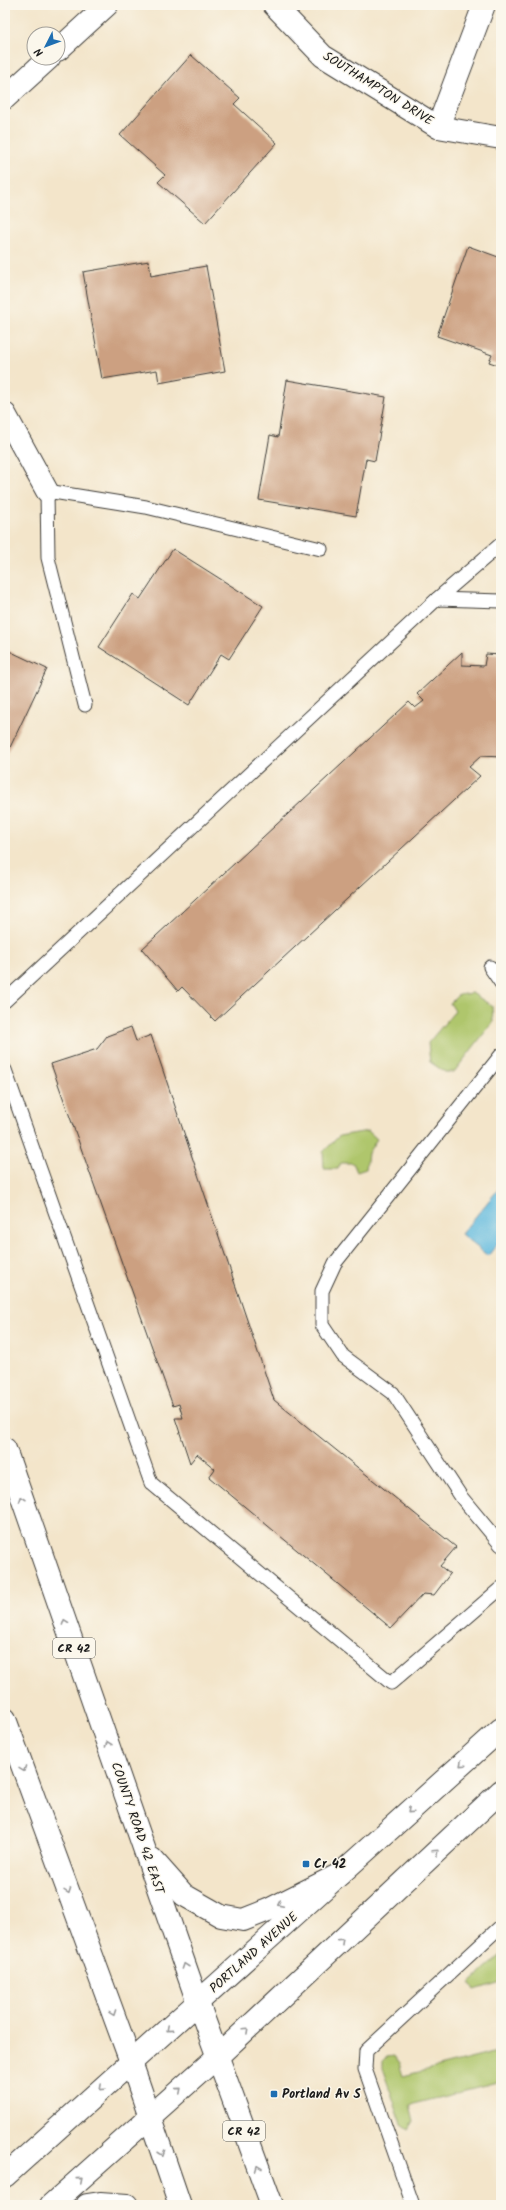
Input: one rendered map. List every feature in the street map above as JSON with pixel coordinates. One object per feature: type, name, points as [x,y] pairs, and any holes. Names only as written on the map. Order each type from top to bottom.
[{"type":"main road","points":[[66,43],[107,5]]},
{"type":"main road","name":"SOUTHAMPTON DRIVE","points":[[274,5],[323,56],[438,126],[501,138]]},
{"type":"main road","points":[[438,126],[484,5]]},
{"type":"main road","points":[[5,98],[40,66]]},
{"type":"main road","points":[[5,414],[47,491]]},
{"type":"main road","name":"COUNTY ROAD 42 EAST","points":[[5,1449],[217,2057],[272,2205]]},
{"type":"main road","points":[[5,1719],[131,2062],[180,2205]]},
{"type":"main road","name":"PORTLAND AVENUE","points":[[5,2176],[501,1729]]},
{"type":"main road","points":[[50,2205],[106,2157],[149,2116],[217,2057],[501,1791]]},
{"type":"main road","points":[[144,1847],[184,1895],[221,1916],[243,1920],[268,1910],[340,1874]]},
{"type":"main road","points":[[87,2205],[100,2203],[127,2205]]},
{"type":"lane","points":[[84,705],[48,558],[47,491],[146,507],[320,549]]},
{"type":"lane","points":[[5,1001],[437,599],[501,544]]},
{"type":"lane","points":[[437,599],[501,601]]},
{"type":"lane","points":[[490,966],[501,983]]},
{"type":"lane","points":[[501,1055],[335,1263],[322,1291],[322,1325],[343,1356],[393,1393],[462,1498],[501,1545]]},
{"type":"lane","points":[[5,1070],[151,1483],[391,1683],[501,1588]]},
{"type":"lane","points":[[413,2205],[365,2069],[366,2051],[501,1926]]},
{"type":"green space","points":[[472,993],[492,1006],[493,1022],[454,1072],[445,1072],[430,1062],[428,1043],[455,1011],[450,1003],[458,995]]},
{"type":"green space","points":[[368,1131],[377,1139],[368,1153],[366,1169],[357,1172],[353,1163],[341,1163],[338,1169],[324,1169],[323,1152],[339,1136]]},
{"type":"green space","points":[[501,1955],[501,1982],[475,1990],[470,1983]]},
{"type":"green space","points":[[501,2051],[501,2082],[410,2105],[414,2121],[409,2129],[402,2124],[382,2068],[382,2061],[387,2057],[394,2056],[399,2063],[403,2076]]},
{"type":"water","points":[[501,1186],[501,1239],[488,1256],[461,1234]]},
{"type":"building","points":[[191,55],[240,98],[234,104],[277,143],[205,223],[158,182],[165,175],[120,135]]},
{"type":"building","points":[[468,246],[501,258],[501,366],[489,362],[492,355],[437,336]]},
{"type":"building","points":[[149,261],[151,276],[206,266],[225,371],[159,383],[157,370],[102,379],[83,272]]},
{"type":"building","points":[[287,380],[386,397],[375,461],[366,459],[356,516],[259,500],[270,435],[278,437]]},
{"type":"building","points":[[173,549],[263,606],[229,659],[221,654],[189,705],[99,647],[133,594],[140,599]]},
{"type":"building","points":[[5,649],[47,669],[5,758]]},
{"type":"building","points":[[462,652],[462,665],[484,666],[486,654],[501,655],[501,757],[481,756],[469,767],[480,776],[215,1021],[182,987],[178,991],[142,949],[409,702],[415,708],[424,701],[417,694]]},
{"type":"building","points":[[131,1027],[136,1041],[151,1035],[274,1400],[456,1547],[440,1566],[450,1574],[434,1595],[423,1594],[391,1628],[209,1477],[215,1469],[197,1454],[190,1463],[175,1418],[183,1418],[179,1404],[173,1406],[51,1064],[97,1049],[107,1036]]},
{"type":"place","name":"Cr 42","points":[[306,1864]]},
{"type":"place","name":"Portland Av S","points":[[274,2094]]}]
